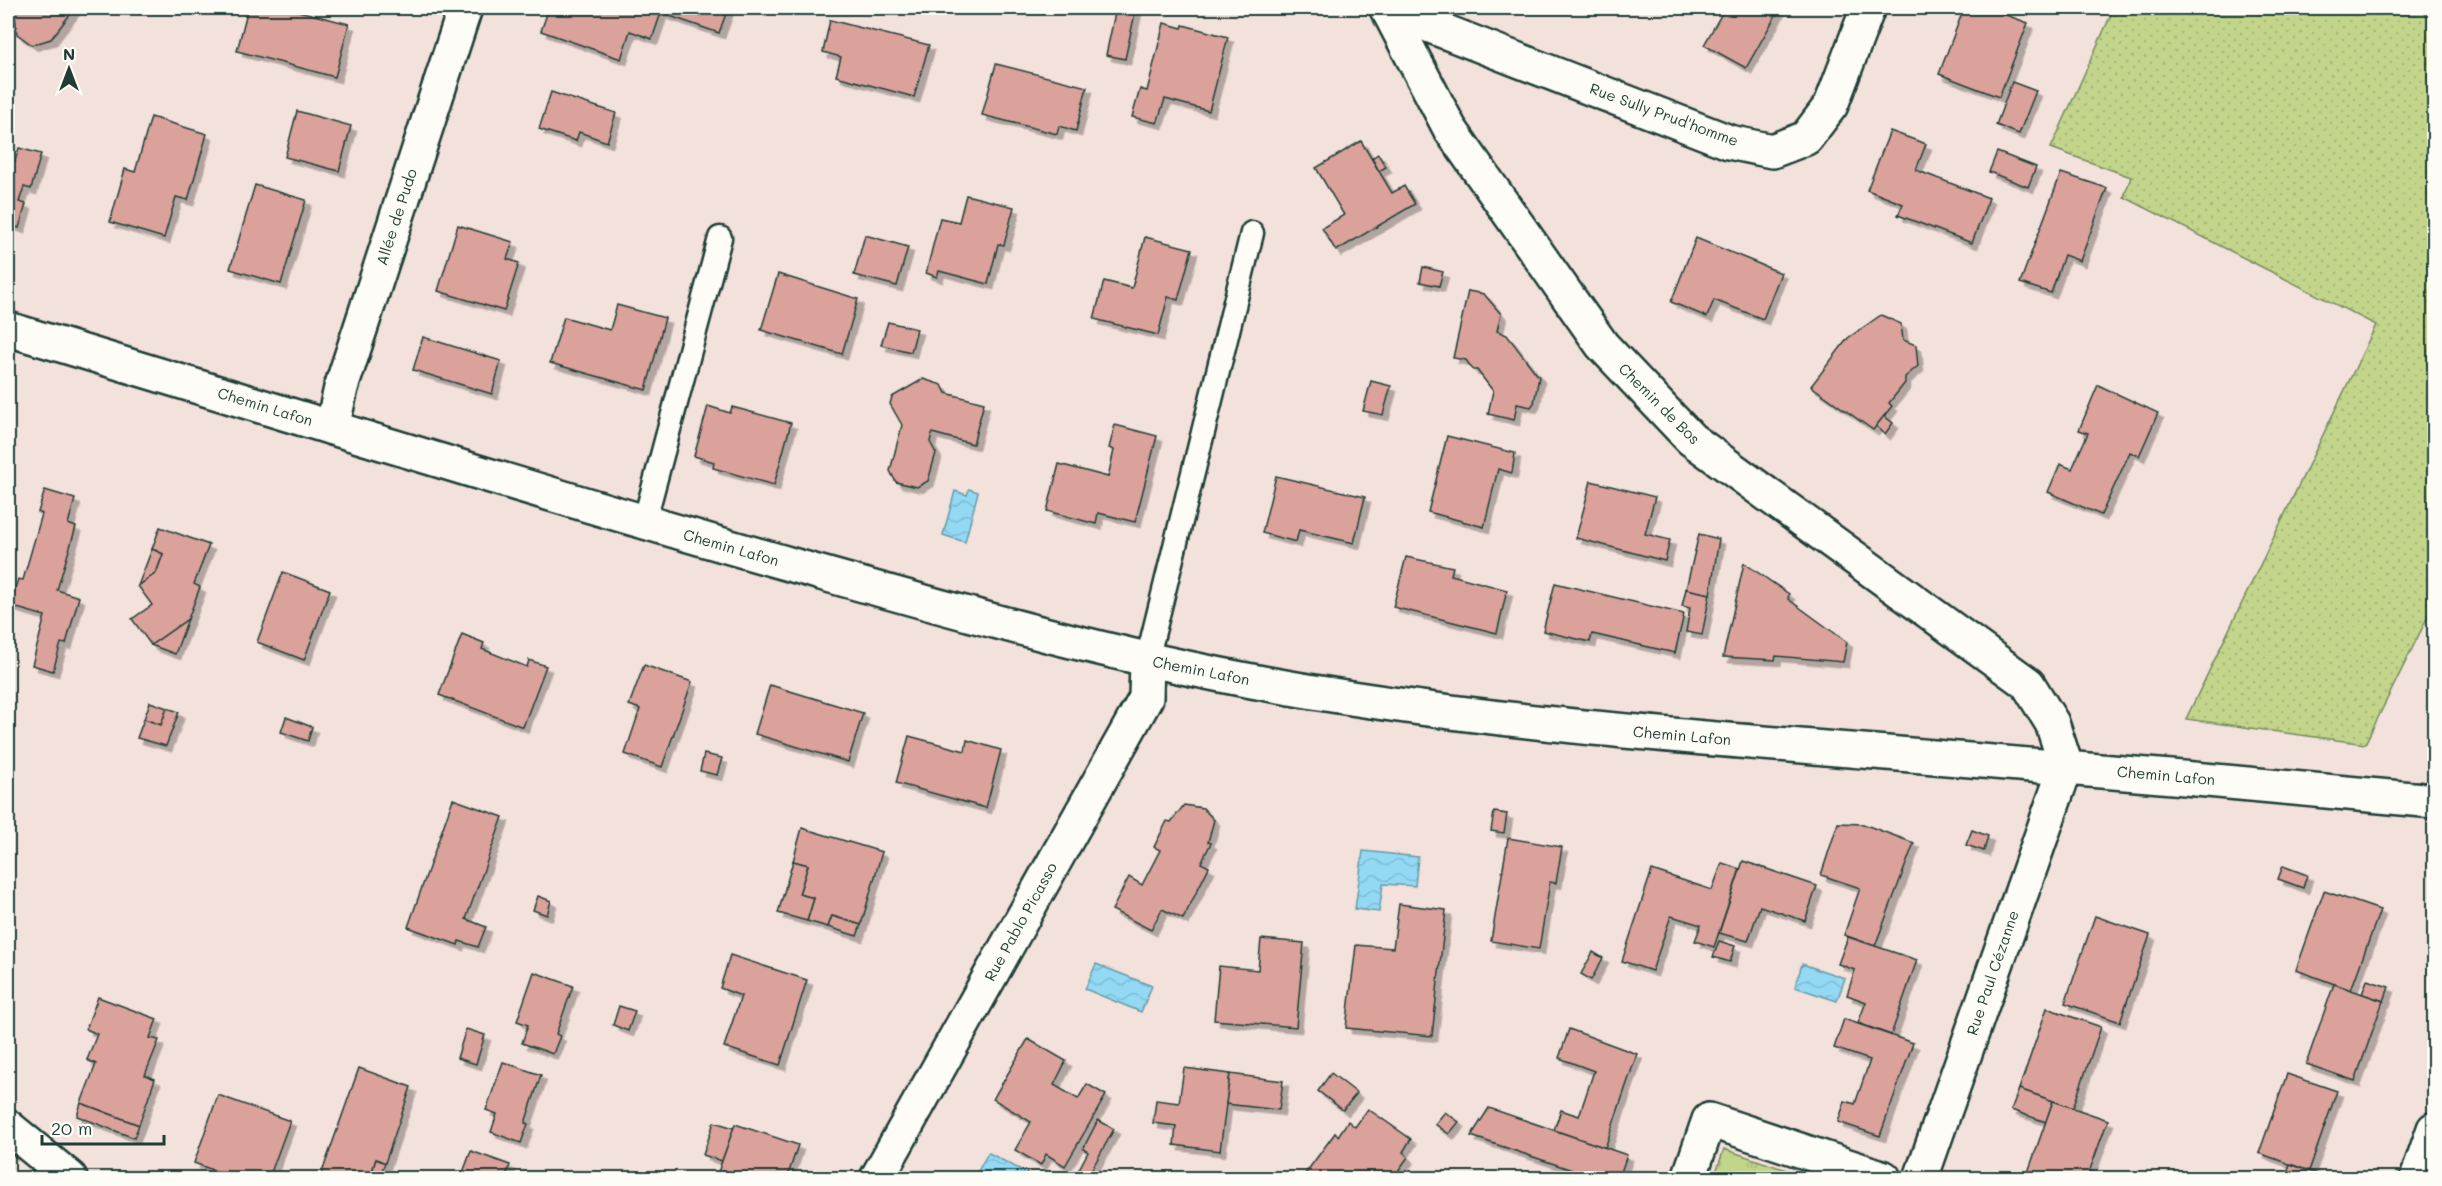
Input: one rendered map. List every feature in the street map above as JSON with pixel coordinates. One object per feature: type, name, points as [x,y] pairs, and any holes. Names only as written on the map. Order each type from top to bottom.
[{"type":"street","name":"Allée de Pudo","points":[[332,428],[340,388],[465,8]]},
{"type":"street","name":"Rue Sully Prud'homme","points":[[1387,8],[1729,142],[1772,151],[1806,138],[1831,105],[1868,8]]},
{"type":"street","name":"Chemin de Bos","points":[[1387,8],[1450,129],[1602,345],[1691,439],[2028,684],[2052,723],[2066,766]]},
{"type":"street","name":"Chemin Lafon","points":[[8,329],[644,523],[1020,629],[1147,660],[1373,702],[1602,729],[2066,766],[2434,801]]},
{"type":"street","name":"Rue Pablo Picasso","points":[[881,1177],[1146,698],[1147,660]]},
{"type":"street","name":"Rue Paul Cézanne","points":[[1921,1179],[2066,766]]},
{"type":"street","points":[[1689,1179],[1709,1120],[1884,1179]]},
{"type":"street","points":[[8,1127],[70,1179]]},
{"type":"street","points":[[2417,1179],[2434,1129]]},
{"type":"lane","points":[[1147,660],[1252,233]]},
{"type":"lane","points":[[644,523],[720,238]]},
{"type":"green space","points":[[2114,8],[2434,8],[2434,604],[2365,744],[2186,719],[2376,325],[2124,197],[2131,177],[2051,148]]},
{"type":"green space","points":[[1724,1149],[1810,1178],[1714,1178]]},
{"type":"water","points":[[969,489],[978,492],[965,542],[943,535],[955,491],[967,495]]},
{"type":"water","points":[[1363,851],[1418,857],[1415,886],[1383,884],[1379,912],[1355,909]]},
{"type":"water","points":[[1096,964],[1152,986],[1141,1012],[1085,989]]},
{"type":"water","points":[[1802,964],[1845,978],[1837,1001],[1795,987]]},
{"type":"water","points":[[988,1153],[1036,1178],[982,1178],[976,1175]]},
{"type":"building","points":[[8,8],[75,8],[51,39],[32,45],[17,34],[15,15]]},
{"type":"building","points":[[248,8],[287,8],[349,24],[335,77],[237,51]]},
{"type":"building","points":[[549,8],[728,8],[719,33],[661,13],[652,39],[630,31],[621,59],[541,31]]},
{"type":"building","points":[[1116,8],[1136,9],[1125,59],[1106,55]]},
{"type":"building","points":[[1725,8],[1780,8],[1746,68],[1704,45]]},
{"type":"building","points":[[1964,8],[1987,8],[2028,23],[1999,97],[1939,74]]},
{"type":"building","points":[[830,20],[929,45],[914,97],[836,76],[841,57],[823,52]]},
{"type":"building","points":[[1164,23],[1182,28],[1183,25],[1228,37],[1209,111],[1165,99],[1157,123],[1132,117],[1140,89],[1147,91]]},
{"type":"building","points":[[996,64],[1087,87],[1076,131],[1059,126],[1057,134],[982,115]]},
{"type":"building","points":[[2012,82],[2036,91],[2019,134],[1996,125]]},
{"type":"building","points":[[551,92],[616,113],[607,142],[579,132],[576,141],[539,129]]},
{"type":"building","points":[[297,111],[351,126],[339,171],[285,157]]},
{"type":"building","points":[[151,117],[207,134],[188,200],[176,197],[164,238],[110,222],[125,169],[135,172]]},
{"type":"building","points":[[1890,131],[1926,144],[1916,170],[1989,198],[1972,243],[1898,215],[1903,204],[1867,190]]},
{"type":"building","points":[[1361,141],[1392,193],[1404,186],[1415,204],[1336,251],[1322,228],[1344,215],[1316,168]]},
{"type":"building","points":[[19,148],[41,154],[31,189],[24,187],[19,202],[26,204],[19,228],[8,224],[8,159],[15,161]]},
{"type":"building","points":[[1997,152],[2036,167],[2028,187],[1989,172]]},
{"type":"building","points":[[1378,154],[1386,167],[1379,171],[1372,158]]},
{"type":"building","points":[[2061,173],[2107,188],[2080,261],[2064,255],[2051,293],[2020,283]]},
{"type":"building","points":[[255,185],[306,200],[281,284],[230,269]]},
{"type":"building","points":[[966,195],[1014,207],[1004,245],[998,244],[988,284],[939,271],[937,277],[926,273],[940,218],[959,222]]},
{"type":"building","points":[[458,225],[513,242],[507,259],[519,263],[504,311],[438,291]]},
{"type":"building","points":[[865,235],[908,247],[897,286],[854,275]]},
{"type":"building","points":[[1145,237],[1192,249],[1178,300],[1168,297],[1158,335],[1094,319],[1104,281],[1132,288]]},
{"type":"building","points":[[1696,238],[1781,273],[1763,319],[1714,300],[1707,317],[1671,302]]},
{"type":"building","points":[[1423,267],[1443,272],[1439,286],[1420,282]]},
{"type":"building","points":[[778,274],[858,299],[842,354],[761,330]]},
{"type":"building","points":[[1468,291],[1484,294],[1501,314],[1497,331],[1507,335],[1539,377],[1534,403],[1531,407],[1517,404],[1514,420],[1488,414],[1493,391],[1466,360],[1453,358]]},
{"type":"building","points":[[617,305],[665,318],[646,390],[550,363],[564,317],[610,330]]},
{"type":"building","points":[[1881,315],[1901,324],[1903,340],[1916,345],[1918,366],[1905,377],[1905,383],[1889,403],[1892,406],[1873,430],[1811,386],[1848,338]]},
{"type":"building","points":[[888,322],[917,329],[911,352],[881,345]]},
{"type":"building","points":[[423,337],[501,361],[492,394],[413,370]]},
{"type":"building","points":[[923,379],[942,385],[946,393],[984,403],[973,444],[932,433],[930,442],[936,453],[928,481],[917,487],[896,482],[890,471],[902,425],[890,404],[892,397]]},
{"type":"building","points":[[1371,381],[1391,386],[1383,415],[1363,411]]},
{"type":"building","points":[[2098,385],[2158,413],[2139,456],[2130,452],[2101,515],[2048,492],[2060,464],[2072,469],[2088,433],[2079,430]]},
{"type":"building","points":[[708,406],[730,413],[732,407],[791,423],[774,485],[713,468],[714,462],[694,456]]},
{"type":"building","points":[[1884,416],[1893,423],[1885,434],[1876,426]]},
{"type":"building","points":[[1115,425],[1157,436],[1135,522],[1098,513],[1096,524],[1047,511],[1059,464],[1108,477],[1114,450],[1109,448]]},
{"type":"building","points":[[1447,436],[1515,453],[1512,473],[1498,469],[1484,527],[1428,512]]},
{"type":"building","points":[[1276,476],[1365,497],[1354,543],[1299,530],[1296,542],[1262,533]]},
{"type":"building","points":[[1591,481],[1655,497],[1645,534],[1670,540],[1665,561],[1576,538]]},
{"type":"building","points":[[45,490],[75,499],[68,524],[76,527],[57,590],[79,597],[66,644],[61,643],[53,671],[32,665],[45,616],[10,606],[18,579],[23,580],[42,514],[38,512]]},
{"type":"building","points":[[160,527],[209,545],[194,584],[200,587],[188,619],[151,645],[132,619],[152,605],[138,586],[156,573],[163,554],[152,549]]},
{"type":"building","points":[[1699,534],[1719,539],[1710,594],[1686,589]]},
{"type":"building","points":[[152,549],[163,554],[156,573],[138,586]]},
{"type":"building","points":[[1406,557],[1453,567],[1451,575],[1507,590],[1497,633],[1393,607]]},
{"type":"building","points":[[1744,563],[1789,594],[1788,599],[1847,642],[1843,662],[1776,656],[1775,660],[1723,657]]},
{"type":"building","points":[[283,572],[330,590],[304,660],[257,642]]},
{"type":"building","points":[[1555,583],[1684,614],[1675,653],[1592,634],[1590,642],[1543,631]]},
{"type":"building","points":[[1686,589],[1710,594],[1702,635],[1686,632],[1690,608],[1682,606]]},
{"type":"building","points":[[188,619],[175,654],[151,645]]},
{"type":"building","points":[[462,634],[484,643],[482,649],[527,667],[529,660],[546,666],[523,727],[439,695]]},
{"type":"building","points":[[644,665],[692,682],[662,767],[625,754],[640,709],[629,705]]},
{"type":"building","points":[[770,685],[863,713],[848,762],[755,734]]},
{"type":"building","points":[[150,702],[167,708],[161,725],[144,719]]},
{"type":"building","points":[[167,708],[179,712],[166,746],[137,738],[144,719],[161,725]]},
{"type":"building","points":[[286,717],[312,727],[308,741],[281,732]]},
{"type":"building","points":[[909,736],[965,751],[967,740],[1001,750],[986,808],[896,783]]},
{"type":"building","points":[[704,754],[722,758],[717,775],[700,771]]},
{"type":"building","points":[[453,799],[503,817],[466,919],[486,927],[478,947],[459,941],[458,945],[408,927]]},
{"type":"building","points":[[1184,805],[1203,808],[1214,820],[1208,842],[1211,843],[1201,863],[1209,867],[1183,919],[1162,909],[1151,930],[1112,910],[1129,877],[1142,885],[1160,850],[1154,847],[1167,821],[1171,822]]},
{"type":"building","points":[[1494,812],[1507,814],[1504,833],[1491,831]]},
{"type":"building","points":[[1838,823],[1863,824],[1914,843],[1875,946],[1844,935],[1860,888],[1821,875]]},
{"type":"building","points":[[802,828],[882,852],[861,925],[832,916],[828,927],[807,921],[814,898],[799,894],[808,865],[793,861]]},
{"type":"building","points":[[1972,830],[1988,836],[1984,851],[1966,845]]},
{"type":"building","points":[[1508,838],[1562,847],[1556,883],[1550,882],[1539,949],[1491,941]]},
{"type":"building","points":[[793,861],[808,865],[799,894],[814,898],[807,921],[778,913]]},
{"type":"building","points":[[1743,861],[1817,886],[1805,921],[1760,906],[1748,941],[1719,933]]},
{"type":"building","points":[[1722,863],[1740,869],[1714,947],[1695,941],[1701,925],[1671,916],[1652,971],[1622,961],[1652,870],[1712,890]]},
{"type":"building","points":[[2283,866],[2307,875],[2303,888],[2278,879]]},
{"type":"building","points":[[2324,891],[2380,910],[2351,990],[2296,970]]},
{"type":"building","points":[[538,896],[551,901],[547,915],[533,910]]},
{"type":"building","points":[[1399,904],[1446,910],[1432,1036],[1346,1028],[1356,945],[1393,948]]},
{"type":"building","points":[[832,916],[861,925],[857,936],[828,927]]},
{"type":"building","points":[[2095,916],[2150,935],[2120,1022],[2065,1003]]},
{"type":"building","points":[[1848,937],[1917,960],[1891,1035],[1858,1023],[1866,1002],[1847,995],[1855,970],[1838,964]]},
{"type":"building","points":[[1261,939],[1304,943],[1296,1027],[1214,1020],[1219,966],[1258,970]]},
{"type":"building","points":[[1719,941],[1735,946],[1730,962],[1713,957]]},
{"type":"building","points":[[1593,952],[1603,958],[1591,980],[1581,974]]},
{"type":"building","points":[[730,955],[807,980],[780,1065],[724,1047],[741,996],[720,988]]},
{"type":"building","points":[[534,972],[573,986],[556,1034],[560,1036],[553,1054],[522,1043],[528,1025],[517,1021]]},
{"type":"building","points":[[2367,980],[2389,987],[2384,1001],[2362,994]]},
{"type":"building","points":[[2334,984],[2383,1001],[2355,1081],[2306,1064]]},
{"type":"building","points":[[98,997],[157,1019],[150,1038],[159,1040],[145,1075],[155,1079],[139,1125],[81,1103],[96,1064],[87,1060],[97,1034],[86,1029]]},
{"type":"building","points":[[619,1006],[635,1011],[628,1031],[613,1025]]},
{"type":"building","points":[[2047,1008],[2101,1027],[2073,1108],[2019,1089]]},
{"type":"building","points":[[1844,1019],[1913,1043],[1880,1136],[1838,1122],[1845,1101],[1855,1104],[1870,1060],[1834,1048]]},
{"type":"building","points":[[466,1029],[485,1035],[476,1064],[457,1058]]},
{"type":"building","points":[[1569,1029],[1637,1054],[1605,1148],[1554,1130],[1561,1110],[1579,1116],[1594,1071],[1559,1058]]},
{"type":"building","points":[[1028,1039],[1066,1061],[1054,1085],[1078,1099],[1087,1084],[1106,1095],[1065,1166],[1046,1154],[1041,1165],[1015,1150],[1031,1122],[993,1099]]},
{"type":"building","points":[[503,1062],[541,1075],[525,1123],[528,1124],[521,1143],[491,1132],[497,1114],[486,1110]]},
{"type":"building","points":[[359,1068],[411,1087],[385,1163],[376,1159],[370,1178],[320,1178]]},
{"type":"building","points":[[1184,1068],[1230,1074],[1220,1151],[1174,1145],[1176,1126],[1153,1123],[1156,1100],[1179,1103]]},
{"type":"building","points":[[1331,1073],[1357,1093],[1343,1110],[1318,1091]]},
{"type":"building","points":[[1230,1074],[1283,1081],[1279,1110],[1226,1104]]},
{"type":"building","points":[[2287,1074],[2337,1091],[2309,1171],[2259,1153]]},
{"type":"building","points":[[2019,1089],[2053,1101],[2046,1122],[2011,1110]]},
{"type":"building","points":[[218,1095],[290,1121],[269,1178],[234,1178],[194,1163]]},
{"type":"building","points":[[2053,1101],[2108,1120],[2087,1178],[2026,1178]]},
{"type":"building","points":[[81,1103],[139,1125],[134,1138],[77,1116]]},
{"type":"building","points":[[1489,1108],[1627,1155],[1619,1178],[1582,1178],[1584,1174],[1471,1136]]},
{"type":"building","points":[[1368,1109],[1411,1139],[1403,1152],[1408,1157],[1393,1178],[1302,1178],[1335,1133],[1338,1136],[1348,1121],[1355,1127]]},
{"type":"building","points":[[1445,1112],[1459,1122],[1449,1134],[1435,1124]]},
{"type":"building","points":[[1098,1120],[1114,1129],[1088,1176],[1078,1171],[1088,1152],[1083,1149]]},
{"type":"building","points":[[714,1122],[734,1128],[722,1161],[703,1155]]},
{"type":"building","points":[[735,1124],[798,1145],[787,1178],[716,1178]]},
{"type":"building","points":[[471,1151],[510,1165],[505,1178],[461,1178]]},
{"type":"building","points":[[376,1159],[385,1163],[379,1178],[370,1178]]},
{"type":"building","points":[[2290,1164],[2309,1171],[2330,1178],[2285,1178]]}]
